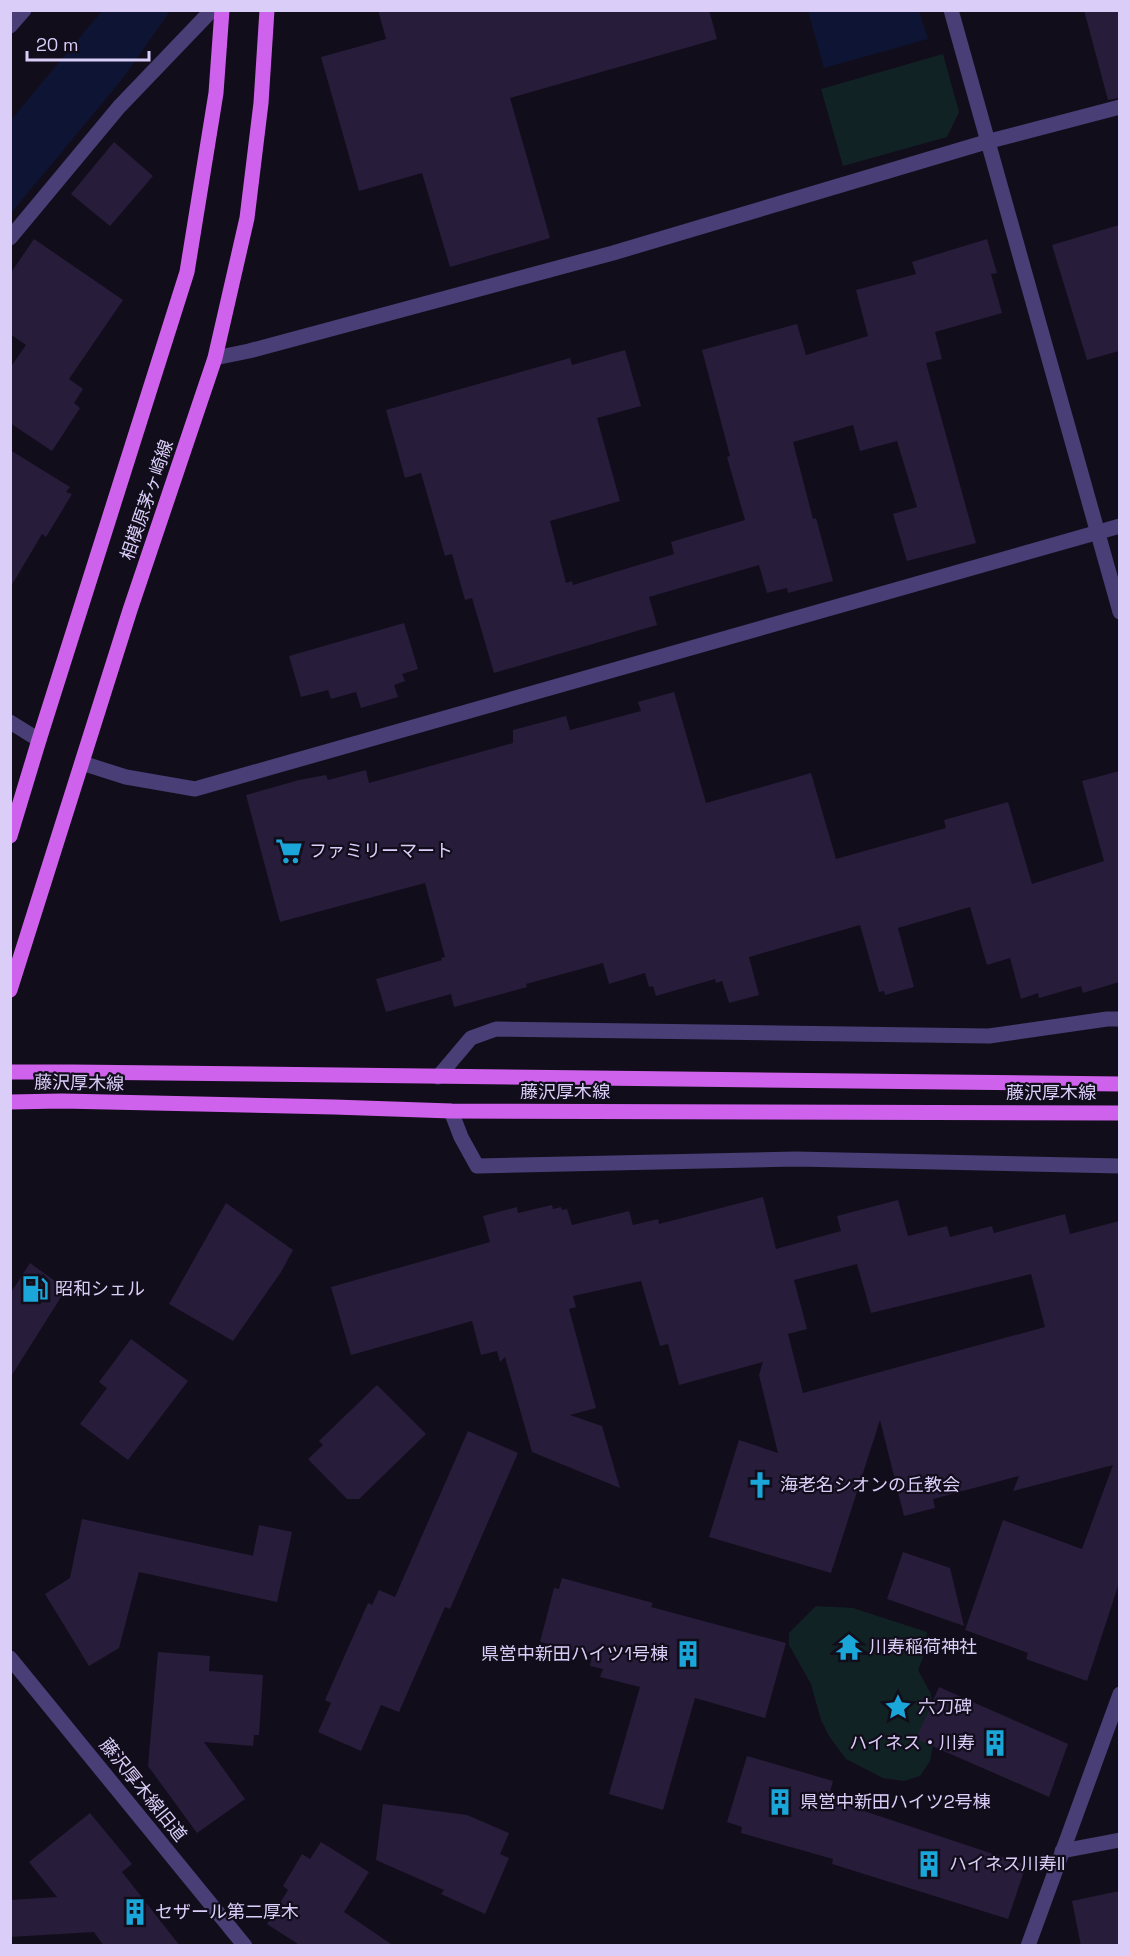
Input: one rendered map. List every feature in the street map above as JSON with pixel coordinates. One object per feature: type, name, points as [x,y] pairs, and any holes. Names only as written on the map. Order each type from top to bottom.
[{"type":"main road","name":"相模原茅ヶ崎線","points":[[10,836],[187,272],[216,93],[222,10]]},
{"type":"main road","name":"相模原茅ヶ崎線","points":[[10,990],[130,610],[214,358],[247,218],[261,103],[267,10]]},
{"type":"main road","name":"藤沢厚木線","points":[[10,1072],[1119,1084]]},
{"type":"main road","name":"藤沢厚木線","points":[[10,1102],[62,1101],[334,1107],[451,1112],[1119,1113]]},
{"type":"street","points":[[10,26],[24,10]]},
{"type":"street","points":[[10,238],[119,107],[212,10]]},
{"type":"street","points":[[951,10],[1119,612]]},
{"type":"street","points":[[214,358],[260,348],[613,253],[986,142],[1119,107]]},
{"type":"street","points":[[82,763],[126,777],[195,789],[1119,526]]},
{"type":"street","points":[[10,722],[39,740]]},
{"type":"street","points":[[438,1077],[471,1038],[496,1029],[989,1036],[1119,1019]]},
{"type":"street","points":[[451,1112],[461,1137],[477,1166],[796,1159],[1119,1166]]},
{"type":"street","name":"藤沢厚木線旧道","points":[[10,1658],[245,1946]]},
{"type":"street","points":[[1028,1946],[1119,1694]]},
{"type":"street","points":[[1062,1851],[1119,1840]]},
{"type":"shaded area","points":[[943,54],[959,112],[947,137],[843,166],[821,89]]},
{"type":"shaded area","points":[[816,1606],[853,1608],[927,1632],[926,1650],[918,1670],[931,1694],[934,1740],[930,1761],[920,1776],[904,1781],[883,1778],[846,1759],[829,1736],[821,1720],[811,1684],[789,1645],[789,1633]]},
{"type":"water","points":[[102,11],[170,11],[123,78],[11,213],[11,120]]},
{"type":"water","points":[[808,11],[919,11],[928,39],[824,68]]},
{"type":"building","points":[[378,10],[709,10],[717,39],[510,98],[550,238],[450,267],[422,173],[359,191],[321,57],[386,39]]},
{"type":"building","points":[[1084,10],[1119,10],[1119,98],[1108,100]]},
{"type":"building","points":[[114,142],[153,176],[110,226],[71,194]]},
{"type":"building","points":[[1119,225],[1119,351],[1087,360],[1052,245]]},
{"type":"building","points":[[34,239],[123,300],[69,379],[83,389],[74,403],[80,408],[52,451],[10,423],[10,368],[26,345],[10,334],[10,274]]},
{"type":"building","points":[[987,239],[997,273],[991,274],[1002,313],[935,332],[942,359],[926,363],[976,543],[907,561],[893,514],[917,507],[897,441],[860,451],[853,425],[793,442],[813,519],[816,518],[833,581],[788,593],[787,588],[767,593],[759,565],[649,597],[657,625],[494,673],[472,598],[465,600],[452,554],[445,556],[421,473],[405,478],[386,410],[570,358],[572,365],[625,350],[641,406],[597,418],[620,501],[550,521],[566,583],[572,581],[573,585],[674,554],[671,542],[745,520],[727,457],[730,456],[702,350],[797,324],[806,355],[868,336],[856,290],[916,274],[912,262]]},
{"type":"building","points":[[10,450],[70,487],[66,492],[72,494],[46,537],[42,534],[10,588]]},
{"type":"building","points":[[404,623],[418,669],[402,674],[405,681],[394,685],[398,697],[361,708],[356,692],[331,699],[328,690],[301,697],[289,656]]},
{"type":"building","points":[[674,692],[706,803],[811,773],[836,859],[946,828],[944,820],[1008,802],[1032,884],[1104,861],[1082,781],[1119,771],[1119,982],[1083,993],[1081,986],[1039,998],[1038,993],[1021,999],[1010,958],[987,965],[970,907],[898,928],[914,987],[885,995],[884,991],[879,992],[860,925],[749,957],[759,995],[729,1003],[722,981],[716,983],[715,979],[656,996],[653,986],[649,987],[645,973],[609,984],[603,963],[454,1007],[451,994],[386,1012],[376,979],[442,960],[441,958],[445,957],[425,883],[280,922],[246,795],[299,780],[326,775],[328,780],[366,770],[369,783],[513,743],[513,730],[566,716],[570,730],[641,711],[638,702]]},
{"type":"building","points":[[763,1197],[776,1249],[841,1231],[837,1216],[898,1200],[908,1236],[947,1226],[950,1237],[992,1226],[994,1233],[1065,1214],[1070,1234],[1119,1221],[1119,1583],[1087,1681],[1026,1659],[1028,1653],[965,1630],[1003,1520],[1082,1549],[1113,1465],[1013,1491],[1019,1476],[933,1499],[935,1508],[904,1516],[880,1420],[831,1573],[709,1537],[739,1440],[778,1453],[759,1375],[763,1362],[679,1385],[668,1344],[660,1346],[641,1281],[573,1296],[576,1307],[569,1309],[596,1408],[570,1415],[602,1426],[620,1488],[532,1452],[505,1357],[500,1362],[497,1351],[481,1355],[472,1321],[351,1355],[331,1287],[490,1242],[483,1216],[517,1207],[518,1213],[552,1205],[553,1209],[561,1207],[562,1210],[567,1209],[572,1225],[629,1211],[633,1225],[658,1219],[659,1224]],"holes":[[[857,1264],[871,1313],[1031,1274],[1045,1327],[803,1393],[788,1334],[807,1329],[794,1280]]]},
{"type":"building","points":[[226,1203],[293,1250],[281,1272],[233,1341],[169,1304]]},
{"type":"building","points":[[30,1263],[66,1289],[10,1378],[10,1294]]},
{"type":"building","points":[[131,1339],[188,1381],[128,1460],[80,1424],[107,1388],[99,1382]]},
{"type":"building","points":[[377,1385],[426,1434],[359,1499],[347,1499],[308,1459],[323,1445],[319,1441]]},
{"type":"building","points":[[468,1431],[518,1453],[450,1609],[445,1607],[399,1712],[381,1705],[361,1751],[318,1732],[331,1703],[325,1700],[368,1603],[372,1605],[379,1590],[395,1597]]},
{"type":"building","points":[[82,1519],[254,1556],[259,1525],[292,1532],[277,1602],[139,1572],[119,1648],[89,1666],[45,1594],[70,1578]]},
{"type":"building","points":[[903,1552],[950,1568],[964,1626],[887,1599]]},
{"type":"building","points":[[562,1578],[653,1603],[651,1607],[786,1643],[765,1718],[695,1698],[663,1810],[609,1794],[640,1687],[600,1677],[603,1669],[590,1666],[592,1655],[540,1642],[554,1588],[559,1589]]},
{"type":"building","points":[[158,1652],[210,1656],[209,1671],[263,1675],[259,1735],[254,1735],[253,1746],[204,1742],[245,1799],[197,1833],[148,1766]]},
{"type":"building","name":"ハイネス・川寿","points":[[939,1687],[1068,1744],[1049,1797],[916,1739]]},
{"type":"building","points":[[747,1756],[833,1781],[828,1799],[1026,1865],[1008,1919],[832,1864],[833,1859],[741,1833],[742,1827],[727,1822]]},
{"type":"building","points":[[383,1804],[467,1815],[509,1833],[500,1854],[509,1858],[485,1914],[441,1894],[444,1890],[376,1860]]},
{"type":"building","points":[[90,1813],[132,1864],[122,1872],[180,1946],[104,1946],[94,1932],[10,1937],[10,1900],[57,1897],[29,1862]]},
{"type":"building","points":[[321,1842],[369,1872],[344,1912],[394,1946],[301,1946],[267,1924],[288,1890],[283,1886],[302,1854],[310,1859]]},
{"type":"building","points":[[1119,1891],[1119,1946],[1081,1946],[1072,1901]]},
{"type":"place","name":"ファミリーマート","points":[[289,851]]},
{"type":"place","name":"昭和シェル","points":[[35,1289]]},
{"type":"place","name":"海老名シオンの丘教会","points":[[760,1485]]},
{"type":"place","name":"川寿稲荷神社","points":[[849,1647]]},
{"type":"place","name":"県営中新田ハイツ1号棟","points":[[688,1654]]},
{"type":"place","name":"六刀碑","points":[[898,1707]]},
{"type":"place","name":"ハイネス・川寿","points":[[995,1743]]},
{"type":"place","name":"県営中新田ハイツ2号棟","points":[[780,1802]]},
{"type":"place","name":"ハイネス川寿II","points":[[929,1864]]},
{"type":"place","name":"セザール第二厚木","points":[[135,1912]]}]
